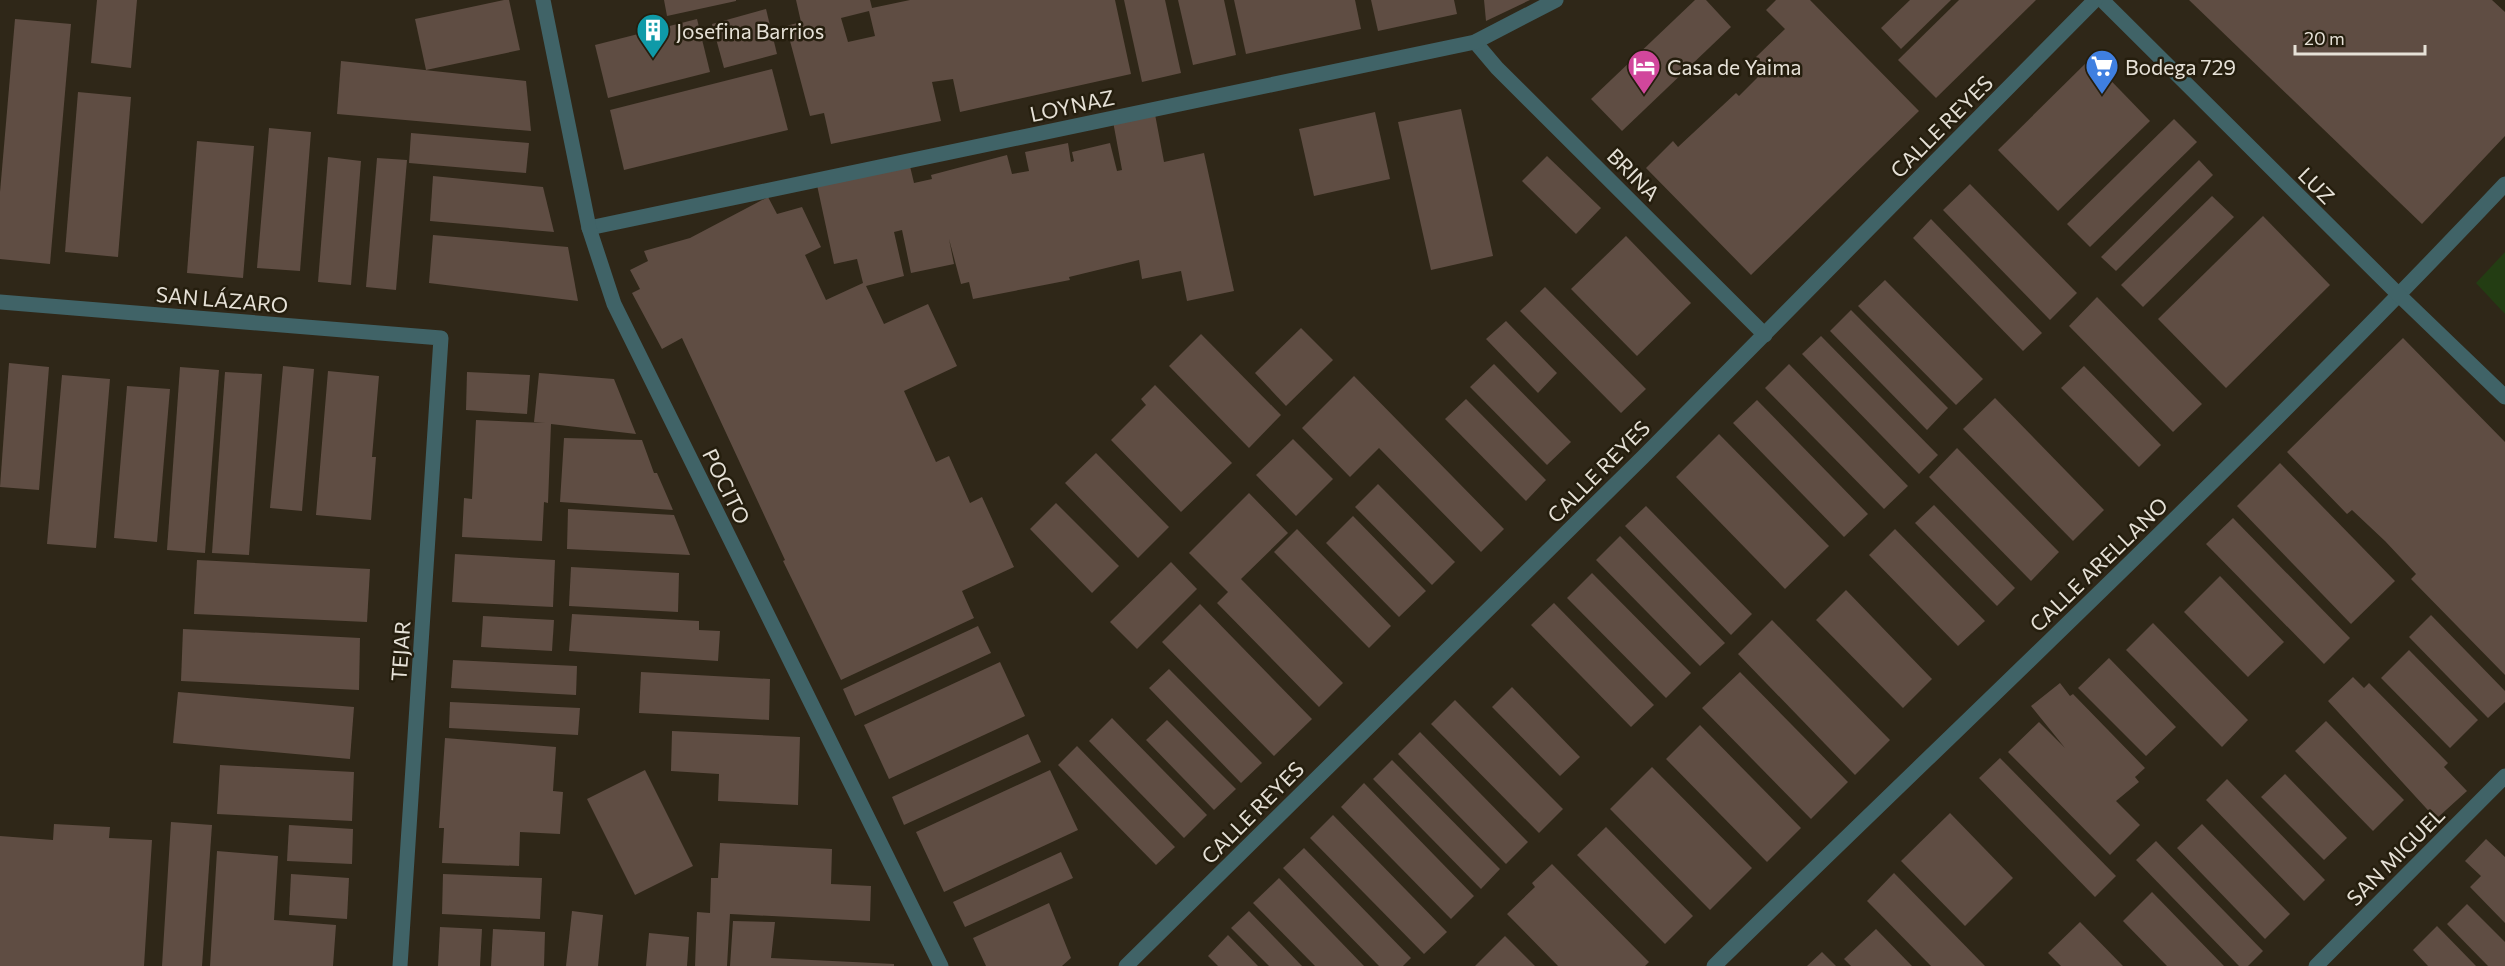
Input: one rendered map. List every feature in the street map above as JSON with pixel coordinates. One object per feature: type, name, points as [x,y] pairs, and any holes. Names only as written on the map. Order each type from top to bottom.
[{"type":"street","name":"POCITO","points":[[543,0],[589,228],[614,304],[941,966]]},
{"type":"street","name":"LOYNAZ","points":[[589,228],[1475,42],[1556,0]]},
{"type":"street","name":"CALLE REYES","points":[[1126,966],[1765,334],[2095,0]]},
{"type":"street","name":"LUZ","points":[[2102,0],[2505,397]]},
{"type":"street","name":"BRINA","points":[[1475,42],[1497,68],[1765,334]]},
{"type":"street","name":"CALLE ARELLANO","points":[[1714,966],[2162,532],[2400,296],[2505,184]]},
{"type":"street","name":"SAN LÁZARO","points":[[0,302],[441,338]]},
{"type":"street","name":"TEJAR","points":[[400,966],[441,338]]},
{"type":"street","name":"SAN MIGUEL","points":[[2316,966],[2505,777]]},
{"type":"green space","points":[[2505,252],[2505,314],[2476,283]]},
{"type":"building","points":[[97,0],[137,0],[131,68],[91,63]]},
{"type":"building","points":[[509,0],[520,50],[426,70],[415,19]]},
{"type":"building","points":[[664,0],[736,0],[736,1],[667,16]]},
{"type":"building","points":[[796,0],[870,0],[872,8],[910,0],[1115,0],[1131,74],[960,112],[953,79],[932,82],[941,121],[831,144],[824,113],[810,116],[786,26],[801,22]],"holes":[[[869,11],[875,36],[848,42],[841,18]]]},
{"type":"building","points":[[1124,0],[1165,0],[1181,73],[1142,82]]},
{"type":"building","points":[[1178,0],[1224,0],[1236,55],[1193,65]]},
{"type":"building","points":[[1234,0],[1355,0],[1361,29],[1246,54]]},
{"type":"building","points":[[1371,0],[1454,0],[1457,14],[1378,31]]},
{"type":"building","points":[[1484,0],[1530,0],[1486,21]]},
{"type":"building","points":[[1695,0],[1706,0],[1731,27],[1622,131],[1591,99]]},
{"type":"building","points":[[1776,0],[1810,0],[1919,111],[1751,275],[1646,168],[1673,141],[1678,147],[1736,93],[1739,96],[1767,68],[1756,57],[1785,29],[1766,10]]},
{"type":"building","points":[[1910,0],[1951,0],[1901,49],[1881,28]]},
{"type":"building","points":[[1959,0],[2036,0],[1936,98],[1898,60]]},
{"type":"building","points":[[2189,0],[2492,0],[2505,12],[2505,136],[2422,224]]},
{"type":"building","points":[[766,9],[777,54],[724,68],[712,24]]},
{"type":"building","points":[[15,19],[71,24],[50,264],[0,259],[0,192]]},
{"type":"building","name":"Josefina Barrios","points":[[697,19],[710,72],[608,98],[595,45]]},
{"type":"building","points":[[2090,59],[2150,121],[2058,211],[1998,150]]},
{"type":"building","points":[[341,61],[526,81],[531,131],[337,114]]},
{"type":"building","points":[[772,69],[788,130],[624,170],[610,110]]},
{"type":"building","points":[[78,92],[131,97],[118,257],[65,252]]},
{"type":"building","points":[[1154,109],[1164,162],[1204,153],[1234,291],[1187,301],[1181,271],[1142,279],[1139,260],[1069,277],[1070,280],[973,299],[969,282],[961,284],[949,239],[954,264],[911,273],[902,230],[894,232],[904,276],[866,286],[884,324],[928,304],[957,366],[904,391],[936,462],[949,456],[970,503],[982,497],[1014,567],[962,591],[974,618],[841,680],[783,561],[785,560],[682,338],[662,349],[632,293],[640,289],[630,270],[648,261],[644,251],[690,238],[768,197],[777,214],[802,207],[821,247],[805,255],[826,300],[863,283],[857,259],[834,264],[817,185],[909,162],[914,183],[932,179],[931,175],[1007,155],[1012,174],[1029,171],[1025,152],[1068,143],[1071,162],[1074,161],[1072,152],[1110,143],[1117,171],[1122,170],[1112,116]]},
{"type":"building","points":[[1461,109],[1493,256],[1431,270],[1398,122]]},
{"type":"building","points":[[1375,112],[1390,179],[1314,196],[1299,129]]},
{"type":"building","points":[[2174,119],[2197,142],[2090,247],[2067,224]]},
{"type":"building","points":[[269,128],[311,132],[300,271],[257,268]]},
{"type":"building","points":[[411,133],[529,143],[526,173],[409,163]]},
{"type":"building","points":[[197,141],[254,146],[243,278],[187,273]]},
{"type":"building","points":[[1547,156],[1601,208],[1576,234],[1522,181]]},
{"type":"building","points":[[328,157],[361,161],[351,285],[318,282]]},
{"type":"building","points":[[377,158],[407,160],[396,290],[366,287]]},
{"type":"building","points":[[2199,160],[2213,175],[2116,271],[2101,257]]},
{"type":"building","points":[[433,176],[543,187],[554,232],[430,221]]},
{"type":"building","points":[[1970,184],[2077,293],[2050,320],[1943,210]]},
{"type":"building","points":[[2212,196],[2234,217],[2143,307],[2121,285]]},
{"type":"building","points":[[2263,216],[2330,285],[2226,388],[2158,319]]},
{"type":"building","points":[[1931,219],[2042,333],[2023,351],[1913,238]]},
{"type":"building","points":[[433,235],[568,247],[578,301],[429,283]]},
{"type":"building","points":[[1626,236],[1691,303],[1637,356],[1571,289]]},
{"type":"building","points":[[1885,280],[1983,379],[1956,405],[1858,306]]},
{"type":"building","points":[[1545,287],[1646,389],[1621,413],[1520,311]]},
{"type":"building","points":[[2097,297],[2202,404],[2173,432],[2069,326]]},
{"type":"building","points":[[1851,310],[1948,408],[1927,430],[1830,331]]},
{"type":"building","points":[[1506,321],[1557,373],[1538,393],[1486,339]]},
{"type":"building","points":[[1301,328],[1333,360],[1286,406],[1255,373]]},
{"type":"building","points":[[1201,334],[1281,415],[1249,448],[1169,366]]},
{"type":"building","points":[[1821,336],[1938,455],[1919,474],[1802,354]]},
{"type":"building","points":[[2403,338],[2505,442],[2505,675],[2411,579],[2416,574],[2385,541],[2352,510],[2347,514],[2287,452]]},
{"type":"building","points":[[9,363],[49,367],[39,490],[0,487]]},
{"type":"building","points":[[1494,364],[1571,442],[1547,465],[1470,387]]},
{"type":"building","points":[[1789,364],[1908,486],[1884,509],[1765,388]]},
{"type":"building","points":[[283,366],[314,369],[302,511],[270,508]]},
{"type":"building","points":[[2084,366],[2161,445],[2139,467],[2061,388]]},
{"type":"building","points":[[180,367],[219,370],[205,553],[167,550]]},
{"type":"building","points":[[328,371],[379,376],[372,457],[376,457],[371,520],[316,515]]},
{"type":"building","points":[[225,372],[262,374],[249,555],[212,553]]},
{"type":"building","points":[[467,372],[530,375],[527,414],[466,410]]},
{"type":"building","points":[[539,373],[614,379],[636,434],[551,424],[548,503],[544,502],[542,541],[462,537],[464,498],[472,499],[476,420],[545,423],[534,422]]},
{"type":"building","points":[[62,375],[110,379],[96,548],[47,544]]},
{"type":"building","points":[[1354,376],[1504,529],[1481,552],[1379,448],[1350,477],[1302,428]]},
{"type":"building","points":[[1155,385],[1232,463],[1181,512],[1111,440],[1146,405],[1141,399]]},
{"type":"building","points":[[127,386],[170,389],[157,542],[114,538]]},
{"type":"building","points":[[1995,398],[2104,510],[2073,541],[1963,429]]},
{"type":"building","points":[[1466,399],[1546,480],[1526,501],[1445,419]]},
{"type":"building","points":[[1757,400],[1868,514],[1844,537],[1733,423]]},
{"type":"building","points":[[1719,434],[1829,546],[1785,589],[1676,477]]},
{"type":"building","points":[[564,438],[642,440],[654,473],[657,473],[673,510],[560,502]]},
{"type":"building","points":[[1293,439],[1333,479],[1296,516],[1256,475]]},
{"type":"building","points":[[1957,448],[2059,552],[2031,581],[1929,477]]},
{"type":"building","points":[[1096,453],[1169,527],[1138,558],[1065,483]]},
{"type":"building","points":[[2280,463],[2395,581],[2351,624],[2237,506]]},
{"type":"building","points":[[1378,484],[1455,562],[1432,585],[1355,507]]},
{"type":"building","points":[[1249,493],[1288,533],[1241,579],[1343,683],[1319,707],[1217,603],[1228,592],[1189,553]]},
{"type":"building","points":[[1056,503],[1119,566],[1092,593],[1030,529]]},
{"type":"building","points":[[1934,505],[2015,588],[1997,606],[1915,523]]},
{"type":"building","points":[[1646,506],[1752,614],[1731,635],[1625,526]]},
{"type":"building","points":[[568,509],[674,515],[690,555],[567,549]]},
{"type":"building","points":[[1353,516],[1426,591],[1399,617],[1326,543]]},
{"type":"building","points":[[2233,518],[2350,638],[2324,664],[2206,544]]},
{"type":"building","points":[[1297,529],[1391,626],[1369,648],[1274,552]]},
{"type":"building","points":[[1895,529],[1985,621],[1958,646],[1869,555]]},
{"type":"building","points":[[1620,536],[1725,643],[1700,666],[1596,560]]},
{"type":"building","points":[[455,554],[555,560],[553,607],[452,602]]},
{"type":"building","points":[[197,560],[370,569],[367,622],[194,614]]},
{"type":"building","points":[[1171,562],[1197,589],[1137,649],[1110,622]]},
{"type":"building","points":[[571,567],[679,573],[678,612],[569,606]]},
{"type":"building","points":[[1592,573],[1691,673],[1666,698],[1567,598]]},
{"type":"building","points":[[2220,576],[2284,642],[2248,677],[2184,612]]},
{"type":"building","points":[[1846,590],[1932,679],[1903,708],[1816,620]]},
{"type":"building","points":[[1554,603],[1654,705],[1631,727],[1531,625]]},
{"type":"building","points":[[1200,604],[1312,719],[1274,756],[1162,642]]},
{"type":"building","points":[[572,614],[699,621],[699,630],[720,631],[718,661],[569,651]]},
{"type":"building","points":[[2431,615],[2505,691],[2505,702],[2488,718],[2409,637]]},
{"type":"building","points":[[483,616],[554,620],[552,651],[481,647]]},
{"type":"building","points":[[1772,620],[1890,740],[1855,775],[1738,654]]},
{"type":"building","points":[[2153,623],[2248,720],[2222,747],[2126,650]]},
{"type":"building","points":[[978,626],[991,653],[855,716],[843,689]]},
{"type":"building","points":[[183,629],[360,638],[359,690],[181,681]]},
{"type":"building","points":[[2409,650],[2478,720],[2450,748],[2381,678]]},
{"type":"building","points":[[2109,658],[2176,727],[2146,756],[2078,688]]},
{"type":"building","points":[[453,660],[577,666],[576,695],[451,688]]},
{"type":"building","points":[[1000,662],[1025,716],[889,779],[864,725]]},
{"type":"building","points":[[1169,669],[1262,763],[1241,783],[1149,688]]},
{"type":"building","points":[[641,672],[770,679],[769,720],[639,713]]},
{"type":"building","points":[[1740,672],[1848,782],[1811,819],[1702,708]]},
{"type":"building","points":[[2353,677],[2364,688],[2369,683],[2448,763],[2444,767],[2467,791],[2436,819],[2328,701]]},
{"type":"building","points":[[2060,683],[2070,696],[2073,694],[2145,768],[2135,777],[2139,782],[2116,801],[2140,825],[2110,855],[2008,752],[2039,722],[2065,748],[2031,706]]},
{"type":"building","points":[[1512,687],[1580,757],[1560,776],[1492,707]]},
{"type":"building","points":[[178,692],[354,707],[350,759],[173,743]]},
{"type":"building","points":[[1455,700],[1563,809],[1539,833],[1431,724]]},
{"type":"building","points":[[450,702],[580,708],[578,735],[449,728]]},
{"type":"building","points":[[1112,718],[1207,815],[1184,838],[1089,741]]},
{"type":"building","points":[[1167,720],[1236,789],[1214,810],[1146,740]]},
{"type":"building","points":[[2326,721],[2404,800],[2373,831],[2295,751]]},
{"type":"building","points":[[1700,725],[1801,828],[1767,862],[1666,759]]},
{"type":"building","points":[[672,731],[800,737],[798,805],[718,801],[719,774],[671,771]]},
{"type":"building","points":[[1420,732],[1528,842],[1506,864],[1398,754]]},
{"type":"building","points":[[1028,734],[1041,762],[904,825],[892,797]]},
{"type":"building","points":[[445,738],[556,747],[553,791],[563,792],[560,834],[520,832],[519,866],[442,863],[444,828],[439,828]]},
{"type":"building","points":[[1077,746],[1175,847],[1156,865],[1058,765]]},
{"type":"building","points":[[2000,758],[2116,876],[2095,897],[1979,778]]},
{"type":"building","points":[[1392,760],[1500,869],[1481,889],[1373,779]]},
{"type":"building","points":[[220,765],[354,772],[352,821],[217,814]]},
{"type":"building","points":[[1652,767],[1752,868],[1710,910],[1610,809]]},
{"type":"building","points":[[645,770],[693,866],[635,895],[587,799]]},
{"type":"building","points":[[1050,770],[1078,830],[944,892],[916,832]]},
{"type":"building","points":[[2285,774],[2347,838],[2324,860],[2261,797]]},
{"type":"building","points":[[2227,779],[2325,880],[2304,901],[2206,800]]},
{"type":"building","points":[[1364,783],[1474,896],[1451,919],[1341,807]]},
{"type":"building","points":[[1950,813],[2013,878],[1965,926],[1901,861]]},
{"type":"building","points":[[1333,815],[1447,932],[1424,954],[1310,838]]},
{"type":"building","points":[[171,822],[212,825],[202,966],[162,966]]},
{"type":"building","points":[[54,824],[110,827],[109,838],[152,840],[144,966],[0,966],[0,836],[53,840]]},
{"type":"building","points":[[2202,824],[2290,914],[2265,939],[2177,848]]},
{"type":"building","points":[[289,825],[353,829],[352,864],[287,861]]},
{"type":"building","points":[[1606,827],[1693,916],[1665,944],[1577,855]]},
{"type":"building","points":[[2486,839],[2505,857],[2505,923],[2470,887],[2481,876],[2465,861]]},
{"type":"building","points":[[2156,841],[2263,951],[2248,966],[2239,966],[2136,860]]},
{"type":"building","points":[[720,843],[832,849],[831,884],[871,886],[870,921],[730,914],[727,966],[695,966],[697,912],[710,913],[711,878],[718,878]]},
{"type":"building","points":[[1304,848],[1411,958],[1403,966],[1379,966],[1283,868]]},
{"type":"building","points":[[217,851],[278,856],[274,920],[336,925],[333,966],[210,966]]},
{"type":"building","points":[[1061,852],[1073,878],[965,927],[953,902]]},
{"type":"building","points":[[1552,864],[1649,962],[1645,966],[1558,966],[1507,914],[1535,887],[1532,883]]},
{"type":"building","points":[[1894,873],[1985,966],[1931,966],[1867,901]]},
{"type":"building","points":[[291,874],[349,878],[347,919],[289,915]]},
{"type":"building","points":[[443,874],[542,878],[540,919],[442,914]]},
{"type":"building","points":[[1279,878],[1364,966],[1315,966],[1253,903]]},
{"type":"building","points":[[2152,892],[2224,966],[2167,966],[2123,921]]},
{"type":"building","points":[[1049,903],[1071,958],[1062,966],[986,966],[973,938]]},
{"type":"building","points":[[2467,904],[2505,942],[2505,966],[2488,966],[2447,924]]},
{"type":"building","points":[[572,911],[603,915],[598,966],[566,966]]},
{"type":"building","points":[[1249,911],[1302,966],[1269,966],[1231,928]]},
{"type":"building","points":[[733,921],[775,922],[771,958],[894,964],[894,966],[730,966]]},
{"type":"building","points":[[2080,922],[2123,966],[2061,966],[2048,953]]},
{"type":"building","points":[[2437,926],[2476,966],[2428,966],[2413,950]]},
{"type":"building","points":[[440,927],[482,929],[480,966],[438,966]]},
{"type":"building","points":[[493,929],[545,932],[544,966],[491,966]]},
{"type":"building","points":[[1876,929],[1912,966],[1851,966],[1844,959]]},
{"type":"building","points":[[649,933],[689,937],[687,966],[646,966]]},
{"type":"building","points":[[1228,935],[1258,966],[1218,966],[1208,956]]},
{"type":"building","points":[[1505,936],[1535,966],[1475,966]]},
{"type":"building","points":[[1822,952],[1836,966],[1807,966]]},
{"type":"place","name":"Josefina Barrios","points":[[653,59]]},
{"type":"place","name":"Casa de Yaima","points":[[1644,95]]},
{"type":"place","name":"Bodega 729","points":[[2102,95]]}]
